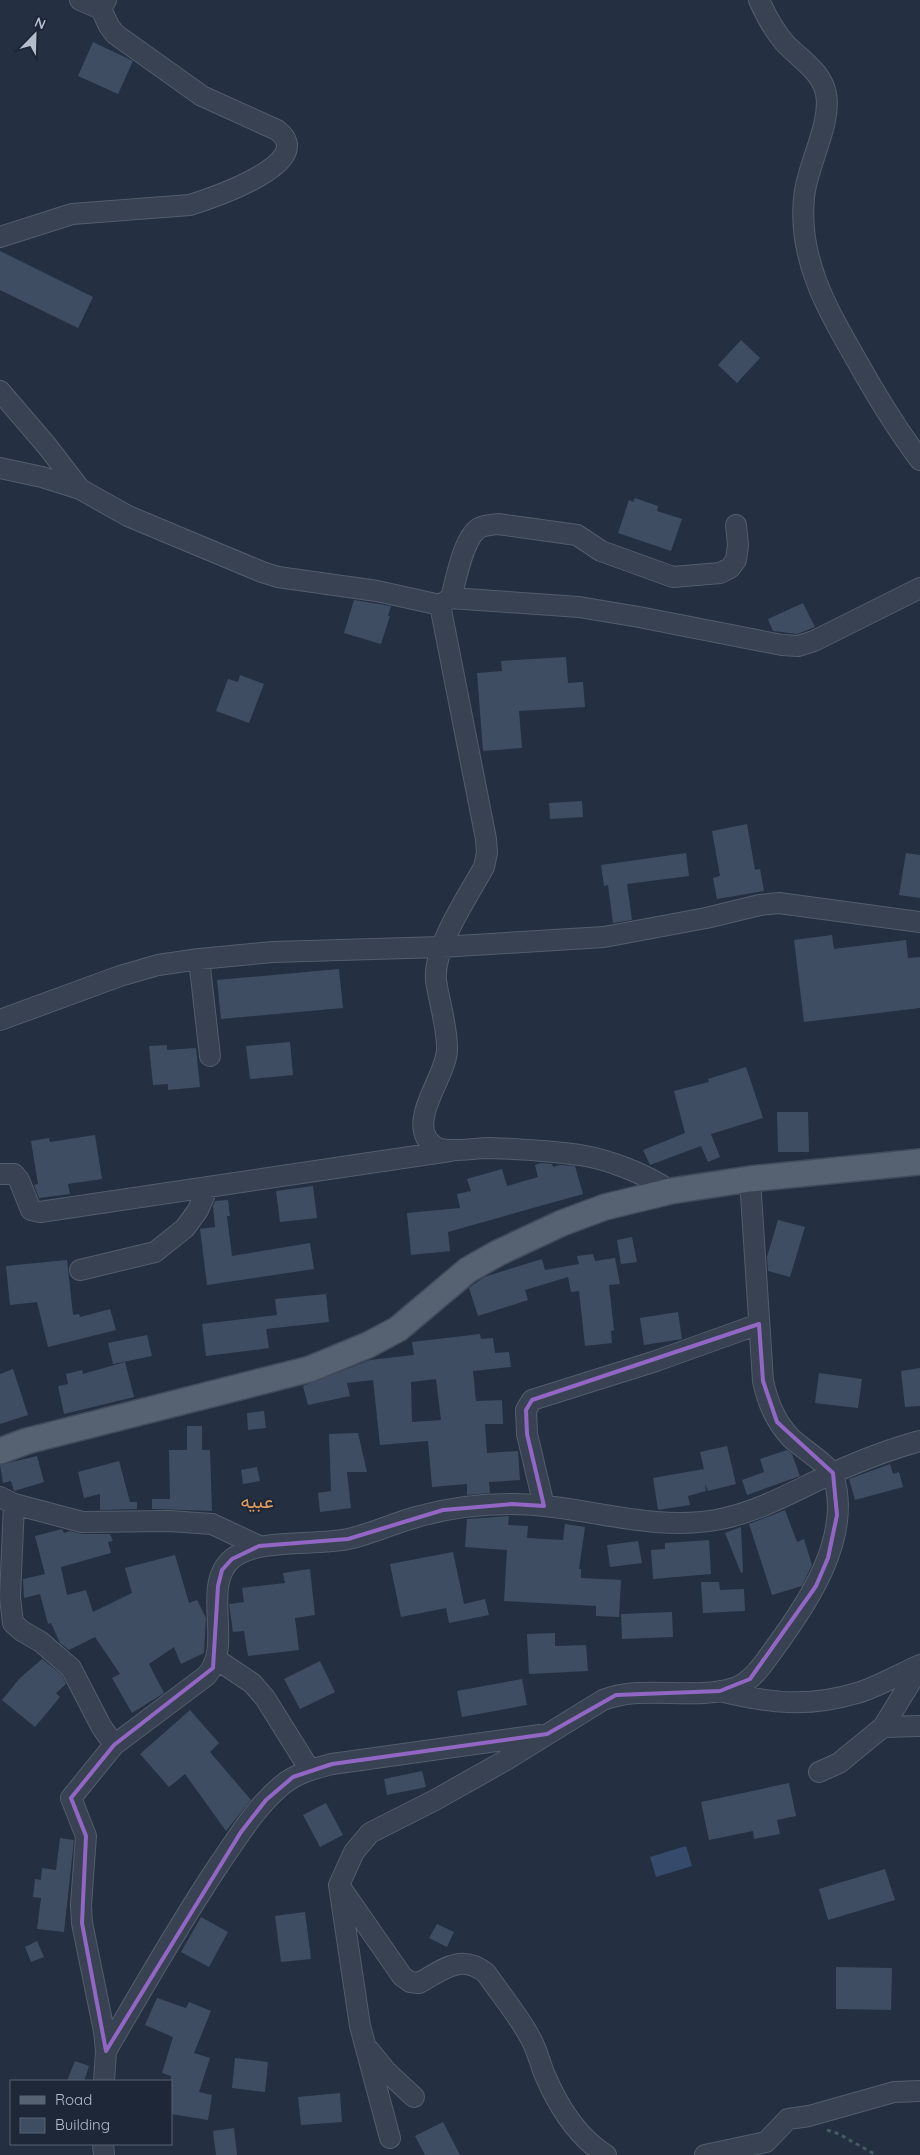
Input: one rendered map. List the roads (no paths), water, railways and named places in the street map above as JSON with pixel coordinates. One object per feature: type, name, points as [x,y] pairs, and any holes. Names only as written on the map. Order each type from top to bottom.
[{"type":"main road","points":[[0,1451],[27,1441],[310,1369],[368,1345],[398,1329],[468,1270],[498,1253],[562,1223],[605,1207],[671,1190],[750,1179],[920,1162]]},
{"type":"street","points":[[0,237],[72,214],[190,205],[208,199],[270,171],[286,155],[288,146],[285,136],[277,130],[202,96],[115,34],[109,26],[103,4],[80,0]]},
{"type":"street","points":[[759,0],[770,26],[819,76],[826,94],[826,113],[810,169],[804,204],[803,227],[808,257],[818,288],[832,318],[896,428],[920,460]]},
{"type":"street","points":[[0,392],[48,446],[80,488]]},
{"type":"street","points":[[0,468],[80,488],[128,516],[278,577],[446,602],[579,607],[639,617],[760,642],[798,646],[814,641],[920,588]]},
{"type":"street","points":[[454,1151],[435,1147],[426,1137],[424,1123],[427,1108],[444,1064],[447,1050],[436,978],[436,962],[441,948],[484,867],[487,853],[446,602],[466,545],[477,529],[486,525],[498,524],[577,534],[601,551],[674,577],[720,573],[730,568],[736,560],[738,545],[736,525]]},
{"type":"street","points":[[0,1020],[120,976],[158,965],[199,959],[273,952],[441,948],[604,937],[696,920],[760,905],[780,903],[920,922]]},
{"type":"street","points":[[199,959],[210,1056]]},
{"type":"street","points":[[0,1174],[14,1174],[19,1180],[31,1210],[40,1212],[371,1162],[488,1148],[581,1155],[631,1170],[654,1179],[671,1190]]},
{"type":"street","points":[[390,2138],[360,2026],[339,1885],[354,1852],[370,1833],[443,1795],[586,1709],[616,1695],[720,1691],[736,1687],[750,1679],[762,1666],[798,1616],[816,1586],[828,1558],[834,1536],[837,1493],[833,1473],[791,1438],[777,1422],[768,1403],[763,1381],[750,1179]]},
{"type":"street","points":[[80,1270],[155,1252],[185,1228],[198,1210],[208,1188]]},
{"type":"street","points":[[544,1506],[527,1434],[526,1410],[532,1400],[656,1361],[759,1324]]},
{"type":"street","points":[[104,2080],[106,2052],[100,2008],[82,1923],[81,1905],[86,1836],[71,1798],[114,1745],[214,1668],[216,1659],[218,1586],[222,1570],[232,1559],[244,1551],[259,1546],[348,1539],[443,1510],[512,1504],[544,1506],[668,1524],[718,1520],[781,1497],[863,1459],[920,1441]]},
{"type":"street","points":[[114,1745],[71,1668],[41,1642],[22,1631],[13,1623],[10,1597],[7,1500],[82,1522],[169,1521],[212,1524],[259,1546]]},
{"type":"street","points":[[216,1659],[252,1683],[265,1698],[310,1770]]},
{"type":"street","points":[[720,1691],[763,1701],[796,1704],[825,1701],[858,1693],[920,1666]]},
{"type":"street","points":[[819,1772],[839,1763],[883,1727],[920,1666]]},
{"type":"street","points":[[883,1727],[920,1726]]},
{"type":"street","points":[[106,2052],[180,1926],[241,1832],[266,1800],[293,1777],[332,1764],[547,1734]]},
{"type":"street","points":[[339,1885],[402,1976],[410,1982],[419,1984],[449,1966],[459,1964],[478,1967],[486,1973],[532,2040],[544,2074],[561,2106],[582,2136],[606,2155]]},
{"type":"street","points":[[360,2026],[371,2052],[379,2064],[414,2097]]},
{"type":"street","points":[[705,2155],[761,2145],[772,2137],[780,2124],[788,2118],[809,2116],[894,2092],[920,2091]]},
{"type":"water","points":[[686,1846],[692,1866],[656,1877],[650,1857]]},
{"type":"district","name":"عبيه","points":[[257,1501]]}]
